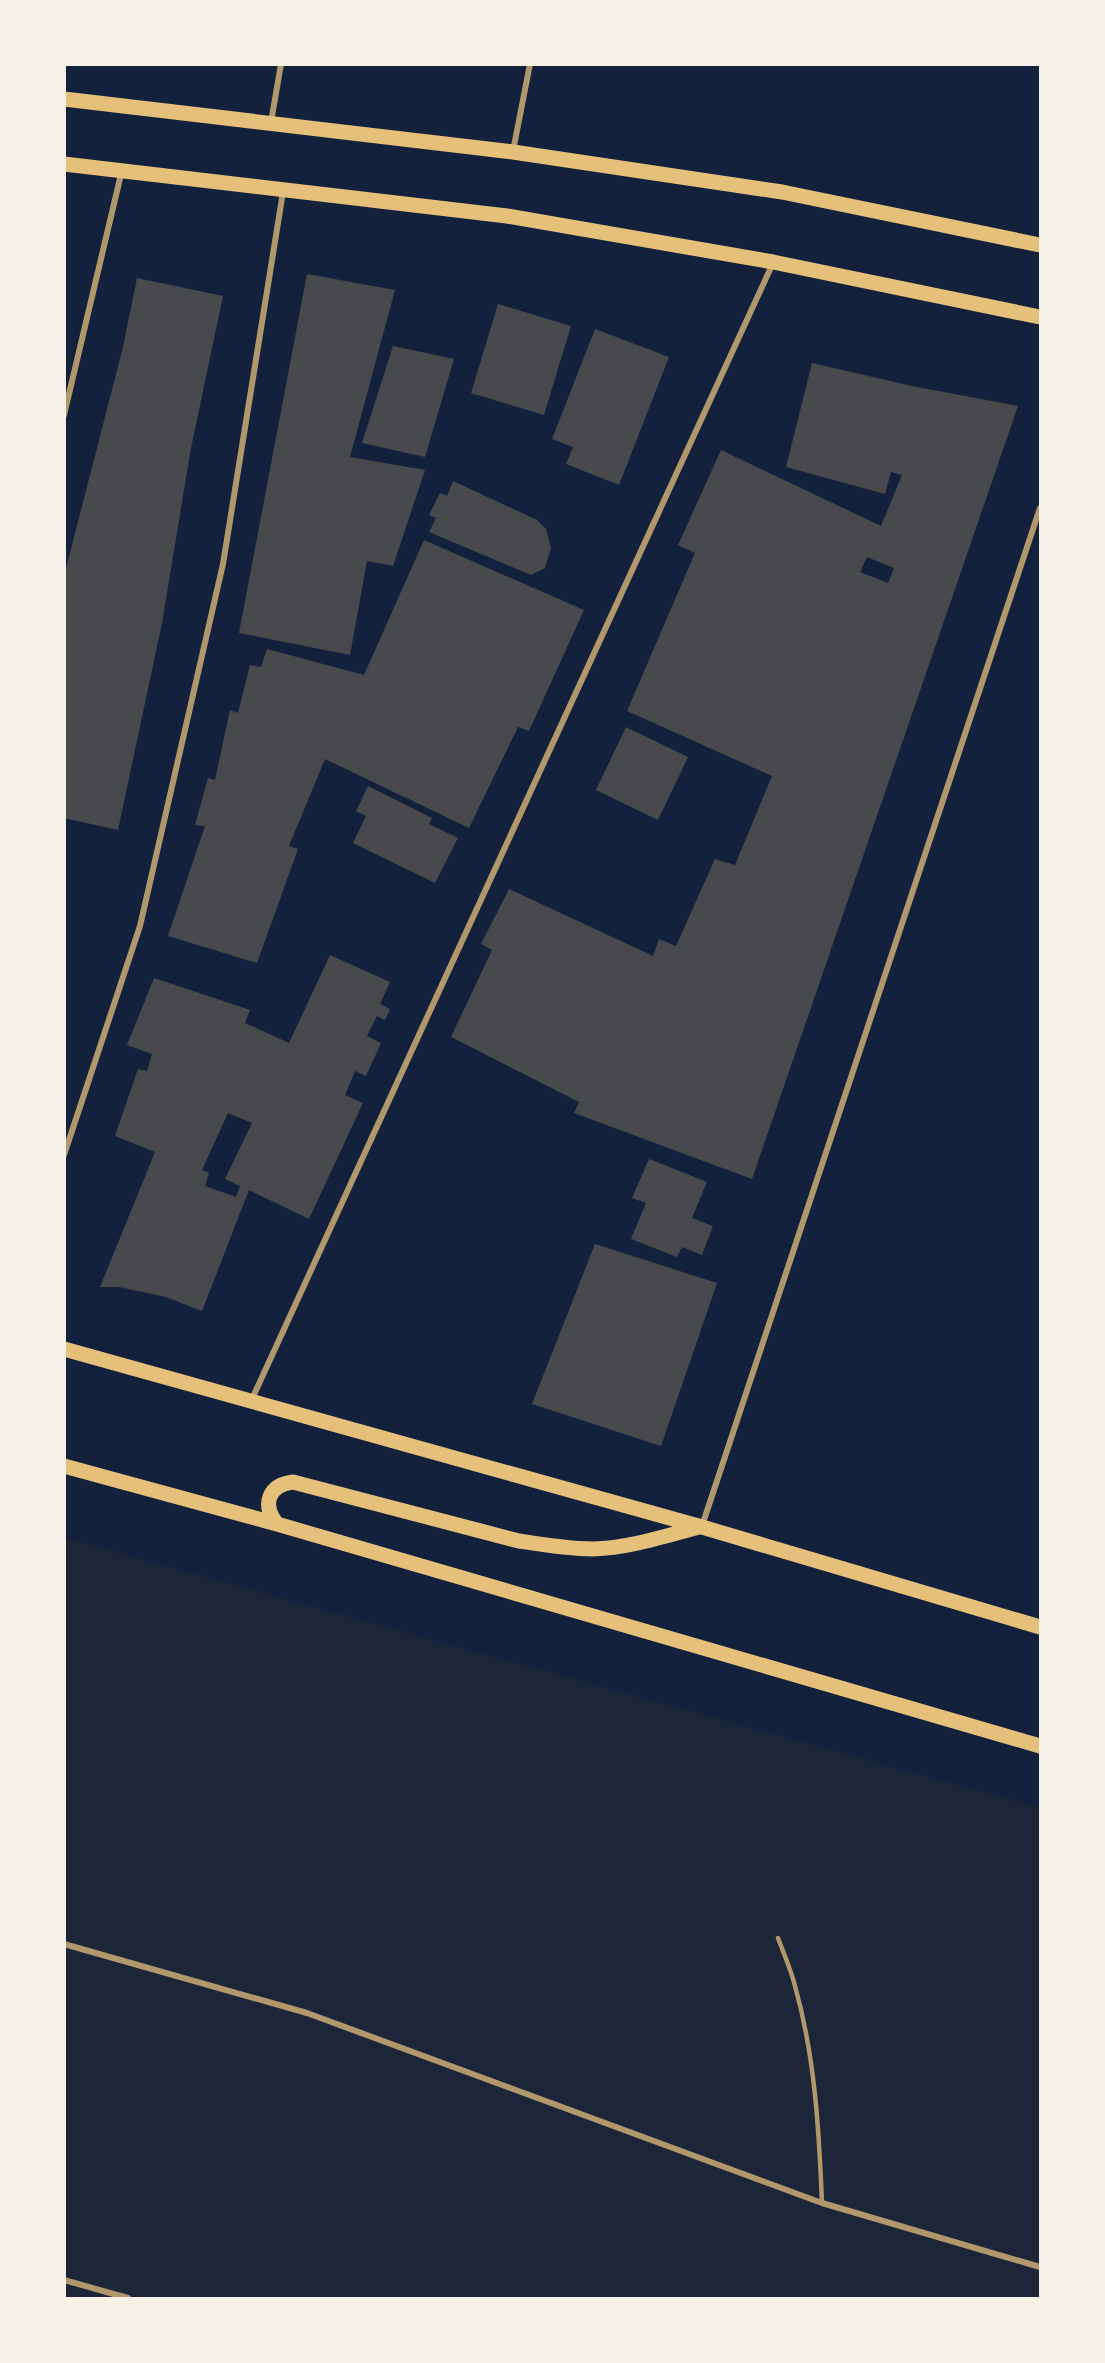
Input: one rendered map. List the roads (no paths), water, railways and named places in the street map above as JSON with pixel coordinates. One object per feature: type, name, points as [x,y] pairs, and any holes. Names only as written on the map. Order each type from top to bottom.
[{"type":"main road","points":[[64,99],[513,152],[782,192],[1041,245]]},
{"type":"main road","points":[[64,164],[507,216],[773,262],[1041,317]]},
{"type":"main road","points":[[64,1349],[252,1399],[702,1527],[1041,1627]]},
{"type":"main road","points":[[64,1466],[277,1524],[1041,1746]]},
{"type":"main road","points":[[277,1524],[268,1507],[270,1497],[283,1483],[293,1482],[519,1541],[556,1548],[595,1549],[633,1544],[702,1527]]},
{"type":"street","points":[[271,123],[281,64]]},
{"type":"street","points":[[513,152],[530,64]]},
{"type":"street","points":[[64,415],[122,170]]},
{"type":"street","points":[[64,1155],[140,926],[223,564],[283,189]]},
{"type":"street","points":[[252,1399],[773,262]]},
{"type":"street","points":[[702,1527],[1041,508]]},
{"type":"street","points":[[64,1944],[307,2013],[822,2203],[1041,2267]]},
{"type":"street","points":[[64,2280],[128,2298]]},
{"type":"lane","points":[[778,1938],[795,1986],[812,2070],[819,2125],[822,2203]]}]
